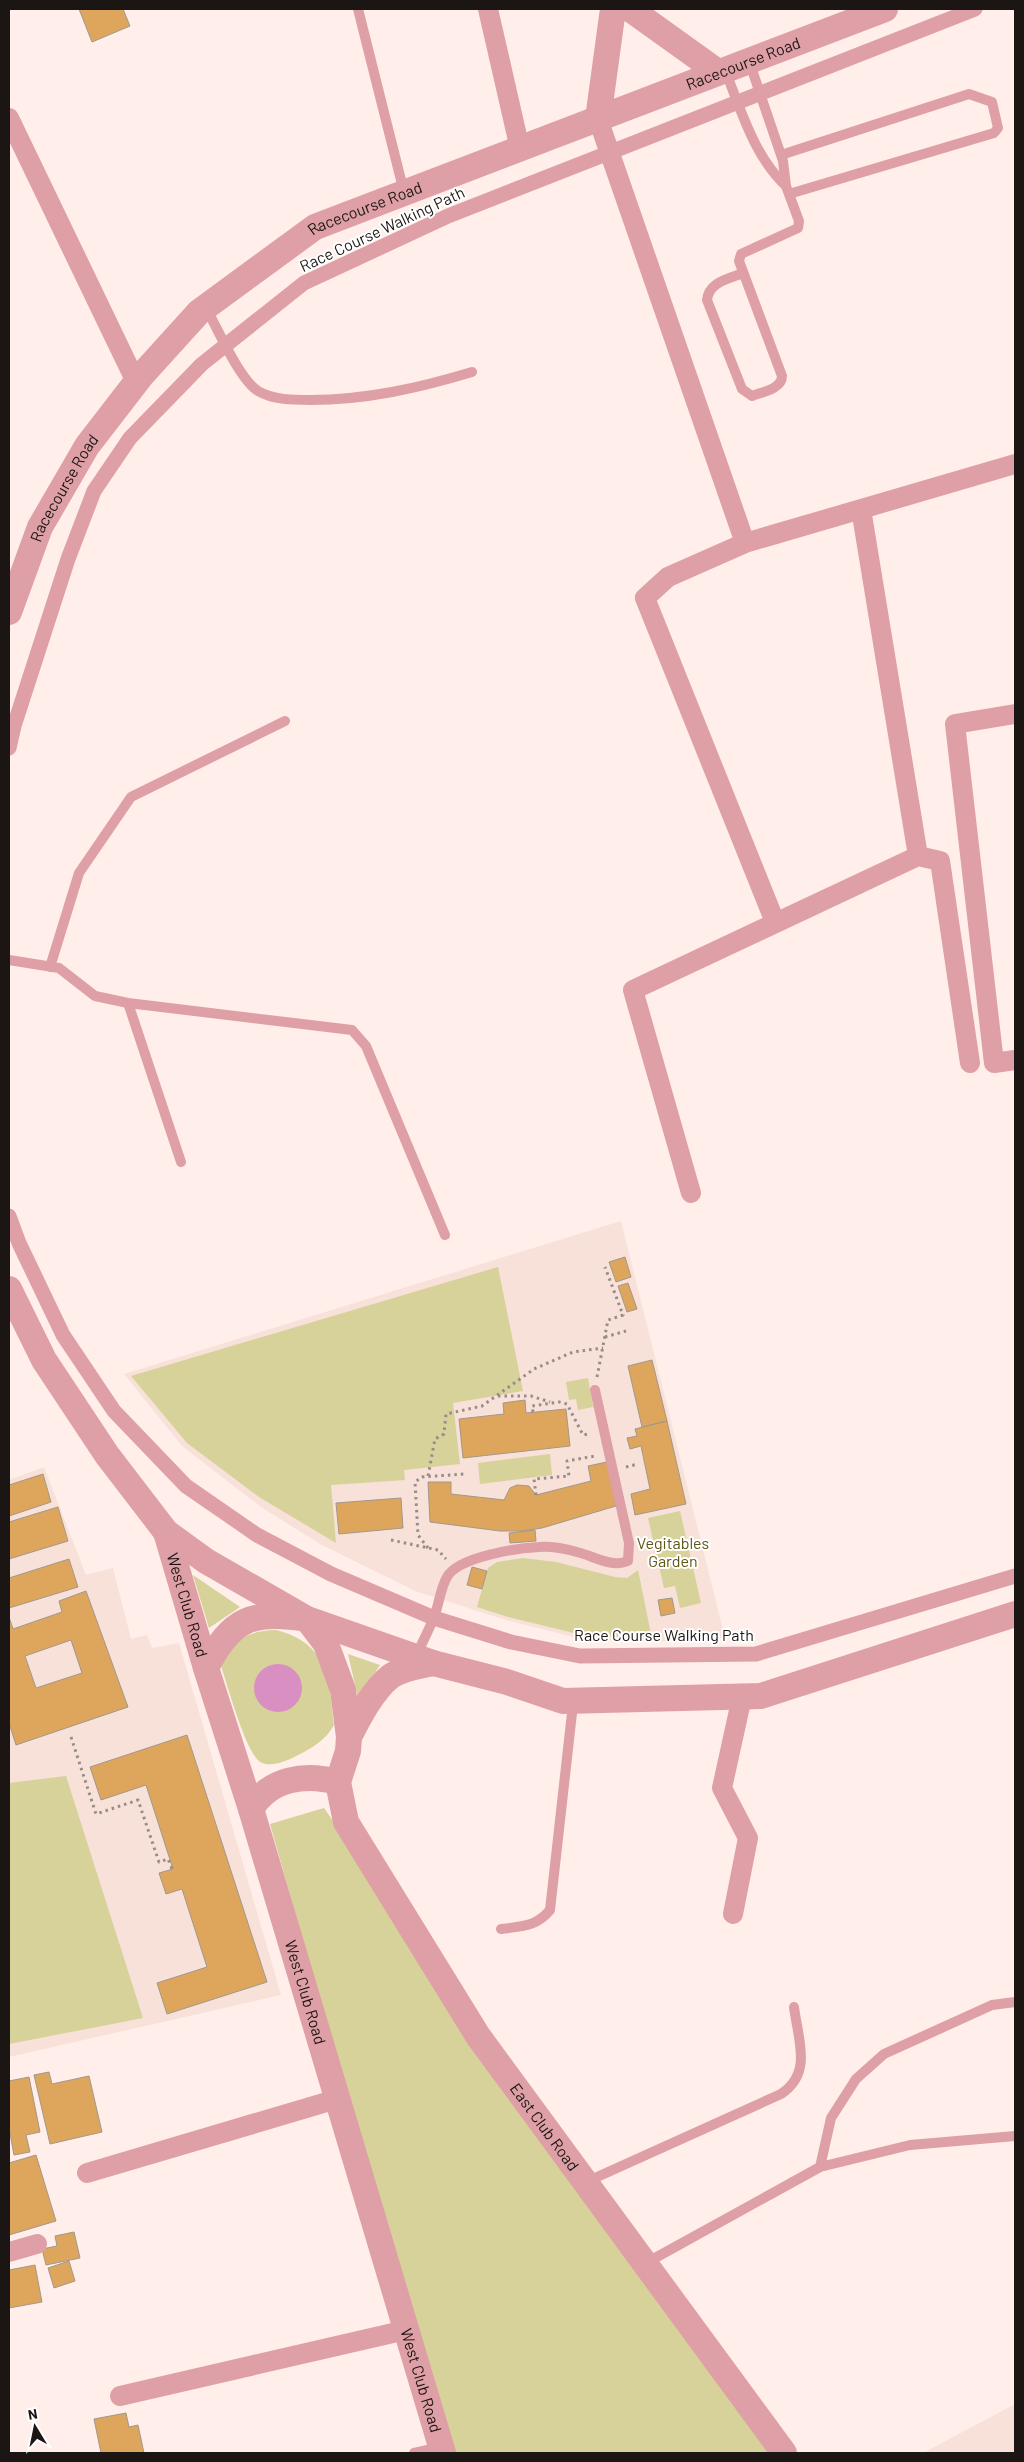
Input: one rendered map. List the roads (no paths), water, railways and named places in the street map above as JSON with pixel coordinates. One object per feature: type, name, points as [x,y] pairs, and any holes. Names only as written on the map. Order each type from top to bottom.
[{"type":"street","points":[[488,9],[520,149]]},
{"type":"street","points":[[613,9],[598,119],[745,543]]},
{"type":"street","points":[[630,9],[721,71]]},
{"type":"street","name":"Racecourse Road","points":[[9,612],[18,564],[87,446],[136,382],[206,307],[315,227],[885,9]]},
{"type":"street","name":"Race Course Walking Path","points":[[9,748],[14,726],[68,559],[94,491],[130,438],[202,364],[304,283],[448,216],[975,9]]},
{"type":"street","points":[[9,118],[136,382]]},
{"type":"street","points":[[775,922],[646,598],[668,577],[745,543],[1015,464]]},
{"type":"street","points":[[861,509],[918,856]]},
{"type":"street","points":[[1015,714],[955,724],[994,1063],[1015,1060]]},
{"type":"street","points":[[691,1193],[633,990],[918,856],[940,861],[970,1063]]},
{"type":"street","name":"Race Course Walking Path","points":[[9,1216],[19,1243],[63,1335],[114,1411],[186,1486],[257,1535],[331,1574],[434,1618],[511,1642],[580,1656],[756,1654],[1015,1576]]},
{"type":"street","points":[[9,1289],[44,1360],[106,1455],[166,1532],[206,1561],[307,1619],[424,1660],[508,1682],[563,1701],[761,1696],[1015,1614]]},
{"type":"street","name":"West Club Road","points":[[166,1532],[443,2450]]},
{"type":"street","points":[[206,1668],[214,1651],[229,1630],[242,1622],[262,1616],[287,1616],[307,1619],[326,1644],[336,1666],[343,1690],[349,1737],[348,1751],[338,1782],[306,1777],[287,1780],[258,1797],[251,1809]]},
{"type":"street","points":[[349,1737],[365,1707],[391,1676],[424,1660]]},
{"type":"street","points":[[733,1914],[748,1838],[722,1788],[742,1697]]},
{"type":"street","name":"East Club Road","points":[[338,1782],[346,1822],[478,2036],[784,2453]]},
{"type":"street","points":[[87,2173],[337,2098]]},
{"type":"street","points":[[9,2252],[37,2244]]},
{"type":"street","points":[[120,2396],[406,2330]]},
{"type":"lane","points":[[358,9],[404,193]]},
{"type":"lane","points":[[743,273],[713,286],[708,292],[708,300],[742,389],[752,396],[778,386],[782,376],[739,260],[741,254],[798,228],[799,222],[788,190],[781,154],[749,60]]},
{"type":"lane","points":[[721,71],[770,171],[788,190]]},
{"type":"lane","points":[[781,154],[969,94],[992,102],[998,128],[994,133],[788,190]]},
{"type":"lane","points":[[206,307],[245,380],[259,392],[288,400],[346,400],[419,388],[472,372]]},
{"type":"lane","points":[[50,967],[80,873],[130,797],[285,721]]},
{"type":"lane","points":[[9,960],[59,968],[95,996],[128,1003],[352,1030],[366,1046],[446,1235]]},
{"type":"lane","points":[[128,1003],[181,1162]]},
{"type":"lane","points":[[424,1660],[434,1618],[447,1577],[457,1568],[476,1559],[503,1551],[541,1546],[577,1552],[610,1563],[621,1564],[628,1561],[629,1543],[595,1390]]},
{"type":"lane","points":[[501,1929],[527,1926],[542,1920],[550,1910],[572,1713],[576,1701]]},
{"type":"lane","points":[[820,2167],[831,2118],[856,2079],[884,2054],[992,2005],[1015,2002]]},
{"type":"lane","points":[[585,2182],[781,2094],[793,2086],[802,2068],[794,2007]]},
{"type":"lane","points":[[645,2264],[820,2167],[910,2145],[1015,2136]]},
{"type":"lane","points":[[414,2453],[443,2450]]},
{"type":"park label","name":"Vegitables Garden","points":[[673,1552]]}]
